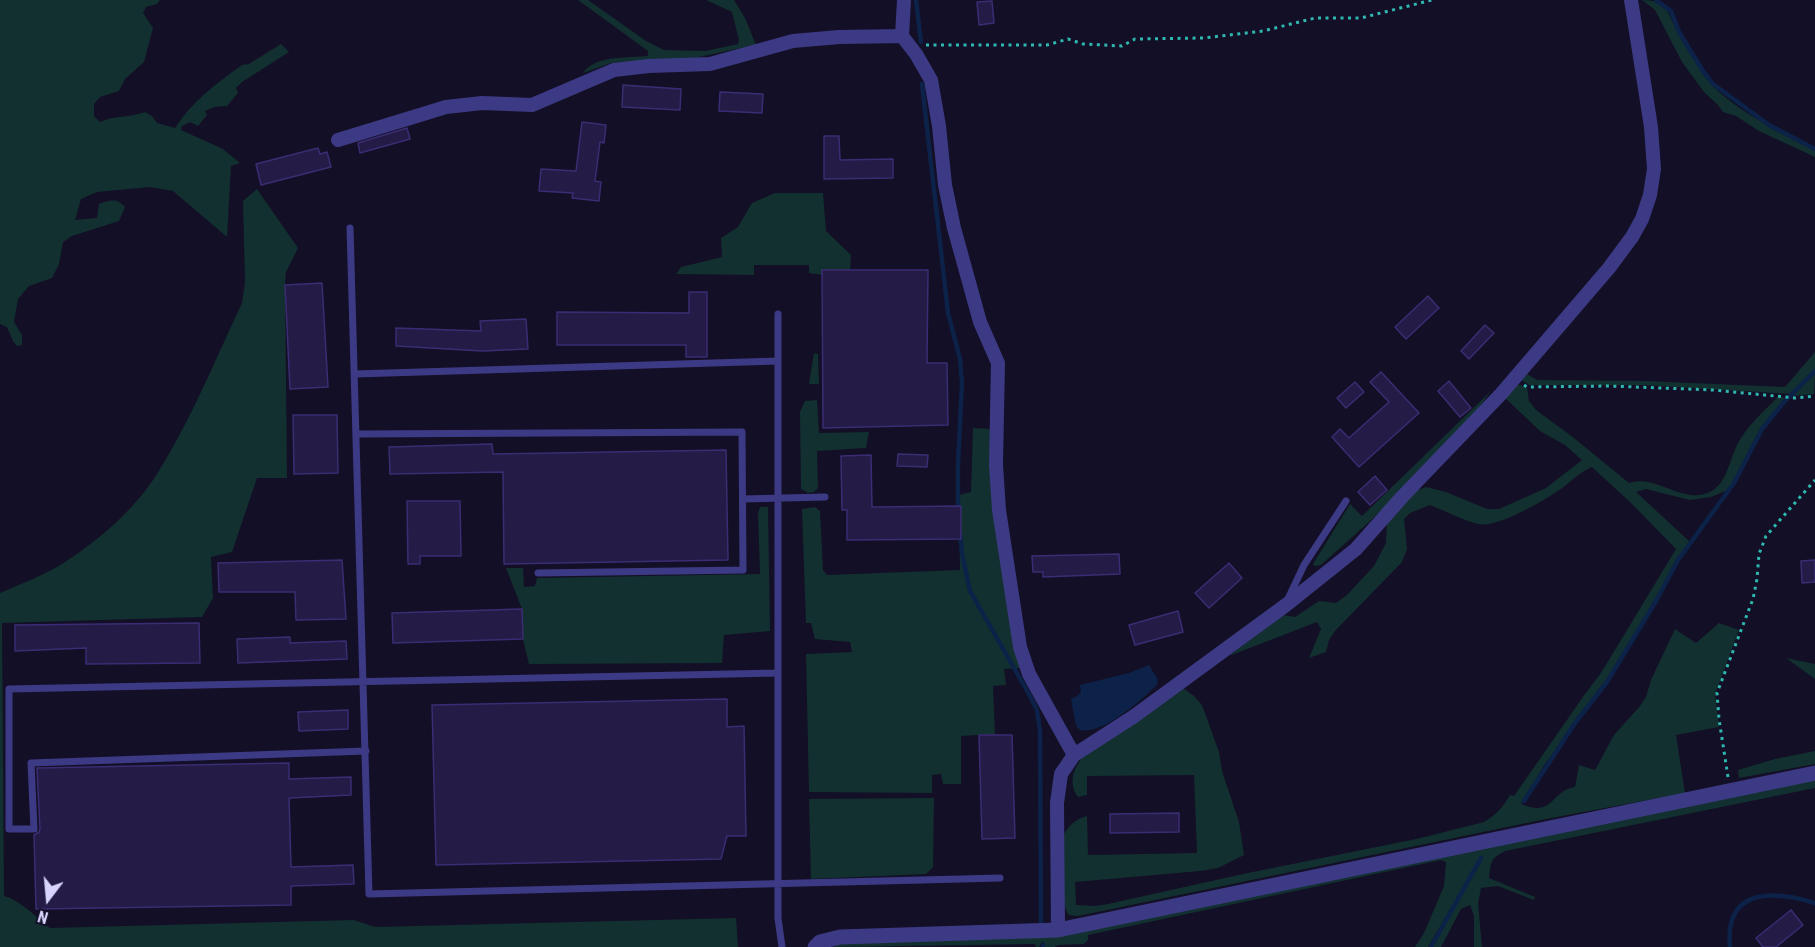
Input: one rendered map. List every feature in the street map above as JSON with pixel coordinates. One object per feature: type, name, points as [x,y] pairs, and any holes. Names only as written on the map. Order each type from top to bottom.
[{"type":"street","points":[[904,0],[906,41],[931,80],[939,126],[945,185],[954,228],[980,322],[998,363],[996,465],[999,510],[1020,647],[1029,674],[1074,755]]},
{"type":"street","points":[[1058,930],[1057,803],[1061,774],[1074,755],[1133,717],[1286,605],[1356,549],[1402,497],[1473,425],[1626,245],[1642,219],[1650,195],[1654,169],[1651,128],[1631,0]]},
{"type":"street","points":[[338,140],[446,107],[482,103],[532,105],[614,70],[660,65],[710,64],[793,41],[839,37],[906,41]]},
{"type":"street","points":[[815,947],[820,942],[840,937],[1058,930],[1815,773]]},
{"type":"lane","points":[[350,228],[369,894],[1000,878]]},
{"type":"lane","points":[[778,314],[778,918],[782,947]]},
{"type":"lane","points":[[355,374],[778,360]]},
{"type":"lane","points":[[357,434],[742,432],[743,570],[538,573]]},
{"type":"lane","points":[[743,499],[825,497]]},
{"type":"lane","points":[[1286,605],[1304,565],[1346,501]]},
{"type":"lane","points":[[366,751],[31,763],[34,828],[9,830],[9,689],[778,673]]},
{"type":"path","points":[[906,41],[1047,45],[1068,39],[1083,44],[1122,46],[1135,39],[1203,38],[1263,31],[1315,18],[1361,18],[1432,0]]},
{"type":"path","points":[[1512,379],[1527,387],[1678,388],[1795,398],[1815,396]]},
{"type":"path","points":[[1731,792],[1717,693],[1753,599],[1759,554],[1766,536],[1815,480]]},
{"type":"green space","points":[[0,0],[160,0],[157,4],[146,7],[143,13],[153,28],[144,62],[125,79],[119,91],[100,97],[94,104],[94,116],[100,122],[145,112],[157,123],[175,128],[197,101],[242,65],[249,64],[281,44],[289,52],[242,82],[236,88],[238,93],[227,106],[214,107],[205,111],[207,115],[198,126],[190,122],[182,126],[181,130],[223,149],[240,163],[231,166],[227,237],[173,191],[150,187],[97,192],[81,199],[75,220],[97,218],[99,204],[116,201],[125,207],[119,221],[72,236],[63,242],[59,264],[52,278],[29,286],[18,299],[14,322],[22,335],[22,345],[17,346],[7,327],[0,324]]},
{"type":"green space","points":[[578,0],[588,0],[646,41],[664,50],[705,51],[738,44],[732,12],[706,0],[734,0],[745,18],[756,45],[694,58],[611,63],[583,73],[595,63],[648,56],[648,51]]},
{"type":"green space","points":[[1642,0],[1663,6],[1702,73],[1725,97],[1754,117],[1815,151],[1815,157],[1759,131],[1736,116],[1723,112],[1704,92],[1682,62],[1655,10]]},
{"type":"green space","points":[[257,189],[298,248],[286,272],[285,285],[287,478],[257,478],[232,552],[211,557],[213,598],[202,617],[2,623],[4,896],[23,905],[50,928],[354,920],[375,927],[736,918],[738,947],[0,947],[0,593],[55,568],[89,545],[138,500],[157,474],[192,411],[242,303],[245,283],[243,201]]},
{"type":"green space","points":[[775,193],[823,193],[826,231],[851,255],[850,270],[822,275],[809,273],[809,265],[754,265],[754,275],[676,274],[681,267],[722,257],[721,238],[738,227],[752,203]]},
{"type":"green space","points":[[1815,352],[1815,369],[1791,394],[1643,385],[1529,385],[1518,378],[1527,374],[1537,380],[1646,381],[1785,387]]},
{"type":"green space","points":[[814,353],[818,354],[819,384],[809,384]]},
{"type":"green space","points":[[1815,373],[1814,394],[1792,396],[1796,393]]},
{"type":"green space","points":[[1515,383],[1527,388],[1529,401],[1536,410],[1629,483],[1638,481],[1653,483],[1691,495],[1713,491],[1720,484],[1736,447],[1749,427],[1778,397],[1787,398],[1761,428],[1728,490],[1711,497],[1690,500],[1646,489],[1636,492],[1690,542],[1677,559],[1605,682],[1545,764],[1521,804],[1540,808],[1546,806],[1567,789],[1575,787],[1579,765],[1595,770],[1614,735],[1646,697],[1651,680],[1675,629],[1696,643],[1719,623],[1739,630],[1715,694],[1719,727],[1676,735],[1685,793],[1541,820],[1078,916],[1069,915],[1063,889],[1064,834],[1080,819],[1087,816],[1088,855],[1197,853],[1194,775],[1087,776],[1087,795],[1078,797],[1073,785],[1076,767],[1087,751],[1183,688],[1202,705],[1219,752],[1222,771],[1239,822],[1244,855],[1218,868],[1200,871],[1075,882],[1076,905],[1108,904],[1421,838],[1484,822],[1499,810],[1510,795],[1514,796],[1601,673],[1676,549],[1592,467],[1541,501],[1497,522],[1478,524],[1430,505],[1410,513],[1404,519],[1407,549],[1402,562],[1335,631],[1329,640],[1326,652],[1309,658],[1321,629],[1317,622],[1229,656],[1283,615],[1295,617],[1319,601],[1336,603],[1347,595],[1374,566],[1386,543],[1387,522],[1413,492],[1426,487],[1446,492],[1487,509],[1499,509],[1546,488],[1582,460],[1565,445],[1540,431],[1504,397]]},
{"type":"green space","points":[[1491,391],[1466,426],[1427,466],[1321,565],[1313,564],[1350,504],[1362,516]]},
{"type":"green space","points":[[817,400],[819,433],[869,432],[866,448],[817,451],[818,488],[808,493],[801,489],[800,412],[805,401]]},
{"type":"green space","points":[[973,428],[993,429],[1021,668],[1004,669],[1006,685],[993,686],[995,734],[961,736],[961,784],[943,784],[941,774],[932,775],[932,793],[809,792],[806,654],[852,652],[850,642],[815,639],[811,623],[806,623],[802,509],[815,507],[820,511],[823,570],[827,575],[960,570],[959,495],[971,492]]},
{"type":"green space","points":[[760,507],[768,507],[770,631],[724,635],[722,663],[529,664],[523,639],[522,609],[506,568],[523,568],[524,587],[535,586],[537,578],[760,574],[758,513]]},
{"type":"green space","points":[[1786,658],[1815,664],[1815,679]]},
{"type":"green space","points":[[1815,751],[1815,764],[1739,778],[1738,770],[1775,759]]},
{"type":"green space","points":[[1815,780],[1815,788],[1505,851],[1496,856],[1492,862],[1489,878],[1535,897],[1534,900],[1498,886],[1481,888],[1478,904],[1482,947],[1474,947],[1474,916],[1470,905],[1461,909],[1441,947],[1432,947],[1482,860],[1481,857],[1428,947],[1415,947],[1424,933],[1444,886],[1446,862],[1441,860],[1088,935],[1088,940],[1084,944],[1055,947],[1045,947],[1045,943],[1042,942],[1039,947],[1035,944],[834,947],[840,943],[1042,935]]},
{"type":"green space","points":[[934,798],[933,867],[926,874],[811,879],[809,799]]},
{"type":"water","points":[[1149,665],[1158,680],[1157,685],[1141,699],[1121,715],[1099,727],[1080,730],[1076,726],[1071,699],[1081,692],[1080,685],[1129,673]]},
{"type":"building","points":[[992,1],[994,23],[979,25],[977,2]]},
{"type":"building","points":[[623,85],[681,89],[680,110],[622,107]]},
{"type":"building","points":[[720,92],[763,94],[762,113],[719,111]]},
{"type":"building","points":[[582,122],[606,125],[604,143],[600,142],[595,181],[601,182],[599,201],[572,198],[573,193],[539,191],[541,169],[576,171]]},
{"type":"building","points":[[407,128],[410,139],[360,153],[358,143]]},
{"type":"building","points":[[824,136],[839,136],[840,160],[893,159],[893,178],[824,179]]},
{"type":"building","points":[[318,148],[320,154],[327,152],[331,167],[261,185],[256,164]]},
{"type":"building","points":[[822,270],[928,270],[927,363],[947,363],[948,425],[823,428]]},
{"type":"building","points":[[322,283],[328,387],[290,389],[285,285]]},
{"type":"building","points":[[689,292],[707,292],[707,357],[686,357],[686,345],[557,345],[557,312],[689,313]]},
{"type":"building","points":[[1428,296],[1439,308],[1406,339],[1395,327]]},
{"type":"building","points":[[526,319],[528,349],[482,351],[396,346],[396,328],[481,331],[480,321]]},
{"type":"building","points":[[1485,325],[1494,333],[1469,359],[1461,351]]},
{"type":"building","points":[[1381,372],[1419,413],[1359,467],[1332,437],[1340,429],[1349,438],[1389,402],[1370,382]]},
{"type":"building","points":[[1449,381],[1471,408],[1460,417],[1438,391]]},
{"type":"building","points":[[1355,382],[1364,392],[1346,408],[1337,398]]},
{"type":"building","points":[[293,415],[337,415],[338,473],[294,474]]},
{"type":"building","points":[[492,444],[493,454],[726,450],[728,560],[504,564],[503,472],[390,474],[389,447]]},
{"type":"building","points":[[898,454],[928,455],[927,467],[897,466]]},
{"type":"building","points":[[871,455],[872,507],[961,506],[961,539],[847,540],[847,510],[842,510],[841,456]]},
{"type":"building","points":[[1375,476],[1387,490],[1370,505],[1358,492]]},
{"type":"building","points":[[407,501],[460,501],[461,556],[420,556],[420,564],[408,564]]},
{"type":"building","points":[[1119,554],[1120,574],[1043,577],[1043,572],[1033,572],[1032,556]]},
{"type":"building","points":[[342,560],[346,619],[296,620],[295,592],[219,592],[218,563]]},
{"type":"building","points":[[1815,560],[1815,582],[1802,583],[1801,561]]},
{"type":"building","points":[[1229,563],[1242,578],[1209,608],[1195,593]]},
{"type":"building","points":[[522,609],[523,639],[393,643],[392,613]]},
{"type":"building","points":[[1178,611],[1183,632],[1135,645],[1129,625]]},
{"type":"building","points":[[199,623],[200,663],[86,664],[86,648],[15,651],[15,625]]},
{"type":"building","points":[[290,637],[290,643],[346,641],[347,659],[238,663],[237,639]]},
{"type":"building","points":[[727,699],[727,727],[744,726],[746,836],[727,836],[721,859],[436,865],[432,705]]},
{"type":"building","points":[[348,710],[348,729],[299,731],[298,712]]},
{"type":"building","points":[[979,735],[1012,735],[1015,838],[982,839]]},
{"type":"building","points":[[289,763],[289,779],[351,777],[351,795],[289,798],[291,867],[353,865],[354,884],[291,886],[291,905],[36,909],[34,835],[40,829],[37,768]]},
{"type":"building","points":[[1179,813],[1179,832],[1110,833],[1110,814]]},
{"type":"building","points":[[1791,910],[1803,925],[1776,947],[1763,947],[1756,938]]},
{"type":"waterway","points":[[916,0],[921,42]]},
{"type":"waterway","points":[[1656,0],[1671,11],[1679,32],[1713,84],[1769,125],[1815,149]]},
{"type":"waterway","points":[[922,84],[948,313],[960,359],[962,383],[958,510]]},
{"type":"waterway","points":[[1524,801],[1575,723],[1607,682],[1678,560],[1734,483],[1762,429],[1784,402],[1815,371]]},
{"type":"waterway","points":[[960,533],[970,591],[1037,710],[1040,731],[1041,922]]},
{"type":"waterway","points":[[1431,947],[1481,858]]},
{"type":"waterway","points":[[1730,947],[1730,928],[1735,913],[1743,904],[1754,898],[1783,896],[1815,903]]}]
